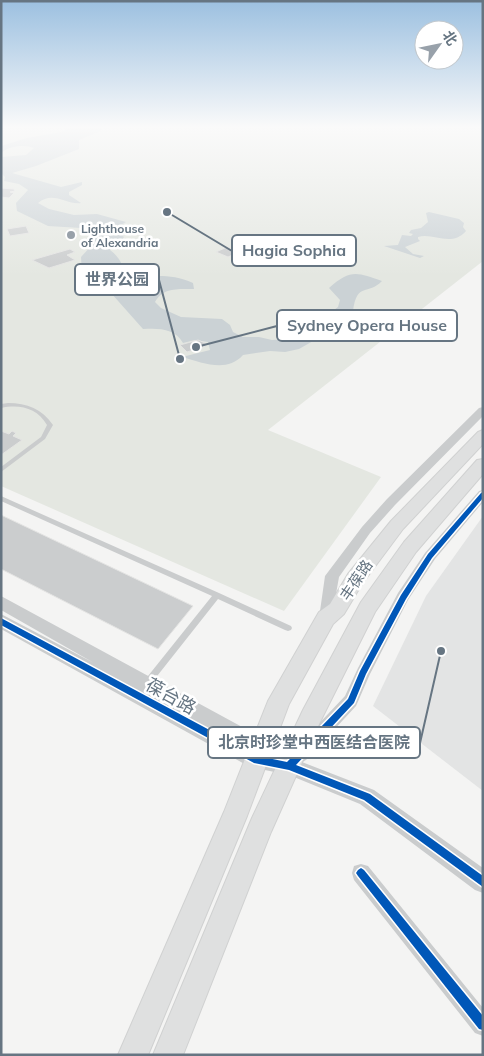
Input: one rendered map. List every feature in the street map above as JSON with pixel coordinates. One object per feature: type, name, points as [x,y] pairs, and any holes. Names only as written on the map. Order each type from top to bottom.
[{"type":"main road","name":"丰葆路","points":[[132,1055],[236,816],[279,701],[326,618],[337,609],[355,578],[397,525],[483,435]]},
{"type":"main road","name":"丰葆路","points":[[168,1055],[289,766],[368,607],[410,547],[483,464]]},
{"type":"street","points":[[326,618],[332,576],[366,530],[391,502],[483,410]]},
{"type":"street","points":[[289,766],[351,701],[403,597],[430,556],[483,494]]},
{"type":"street","name":"葆台路","points":[[1,602],[147,683],[259,753]]},
{"type":"street","name":"葆台路","points":[[1,621],[259,753]]},
{"type":"street","points":[[259,753],[367,797],[483,882]]},
{"type":"street","points":[[361,873],[483,1025]]},
{"type":"lane","points":[[1,406],[27,406],[46,415],[50,425],[43,438],[1,470]]},
{"type":"lane","points":[[1,498],[288,628]]},
{"type":"lane","points":[[147,683],[217,595]]},
{"type":"shaded area","points":[[1,177],[483,177],[483,261],[268,430],[381,477],[284,611],[1,486]]},
{"type":"shaded area","points":[[5,177],[27,177],[61,187],[82,182],[82,185],[69,192],[69,195],[81,203],[49,198],[38,203],[49,209],[74,215],[97,214],[126,222],[114,229],[124,237],[120,242],[111,245],[110,250],[120,261],[123,267],[123,275],[175,277],[193,283],[194,289],[167,291],[158,297],[155,302],[161,308],[181,317],[222,319],[230,325],[233,332],[243,337],[259,337],[272,340],[286,339],[308,329],[338,307],[340,300],[329,288],[348,275],[360,274],[382,281],[372,288],[360,292],[353,311],[327,333],[299,349],[243,355],[230,364],[206,364],[182,357],[210,350],[208,342],[195,340],[183,343],[175,334],[166,330],[143,329],[111,293],[86,280],[82,275],[81,257],[92,245],[92,232],[81,228],[48,226],[17,211],[16,203],[28,190],[19,184],[4,181]]},
{"type":"shaded area","points":[[429,212],[459,219],[464,223],[463,227],[466,231],[460,236],[448,239],[430,236],[418,237],[420,241],[405,247],[413,254],[424,256],[420,258],[384,246],[398,245],[402,235],[411,236],[413,234],[409,233],[411,230],[421,228],[428,222],[426,213]]},
{"type":"shaded area","points":[[483,516],[483,791],[373,706],[426,596]]},
{"type":"building","points":[[1,188],[14,189],[15,191],[10,192],[14,193],[9,198],[1,197]]},
{"type":"building","points":[[26,226],[29,233],[10,236],[7,229]]},
{"type":"building","points":[[227,247],[239,252],[228,257],[216,252]]},
{"type":"building","points":[[70,249],[75,252],[67,255],[75,260],[49,268],[32,260]]},
{"type":"building","points":[[198,340],[205,343],[206,346],[187,352],[180,345]]},
{"type":"building","points":[[1,431],[9,434],[12,431],[16,433],[13,436],[22,440],[1,455]]},
{"type":"building","points":[[1,515],[193,606],[158,649],[1,569]]},
{"type":"cycle path","points":[[289,766],[351,701],[363,673],[403,597],[430,556],[483,494]]},
{"type":"cycle path","points":[[1,621],[257,760],[289,766],[367,797],[483,882]]},
{"type":"cycle path","points":[[361,873],[483,1025]]},
{"type":"place","name":"Hagia Sophia","points":[[167,212]]},
{"type":"place","name":"Lighthouse of Alexandria","points":[[71,235]]},
{"type":"place","name":"Sydney Opera House","points":[[196,347]]},
{"type":"place","name":"世界公园","points":[[180,359]]},
{"type":"place","name":"北京时珍堂中西医结合医院","points":[[441,651]]}]
